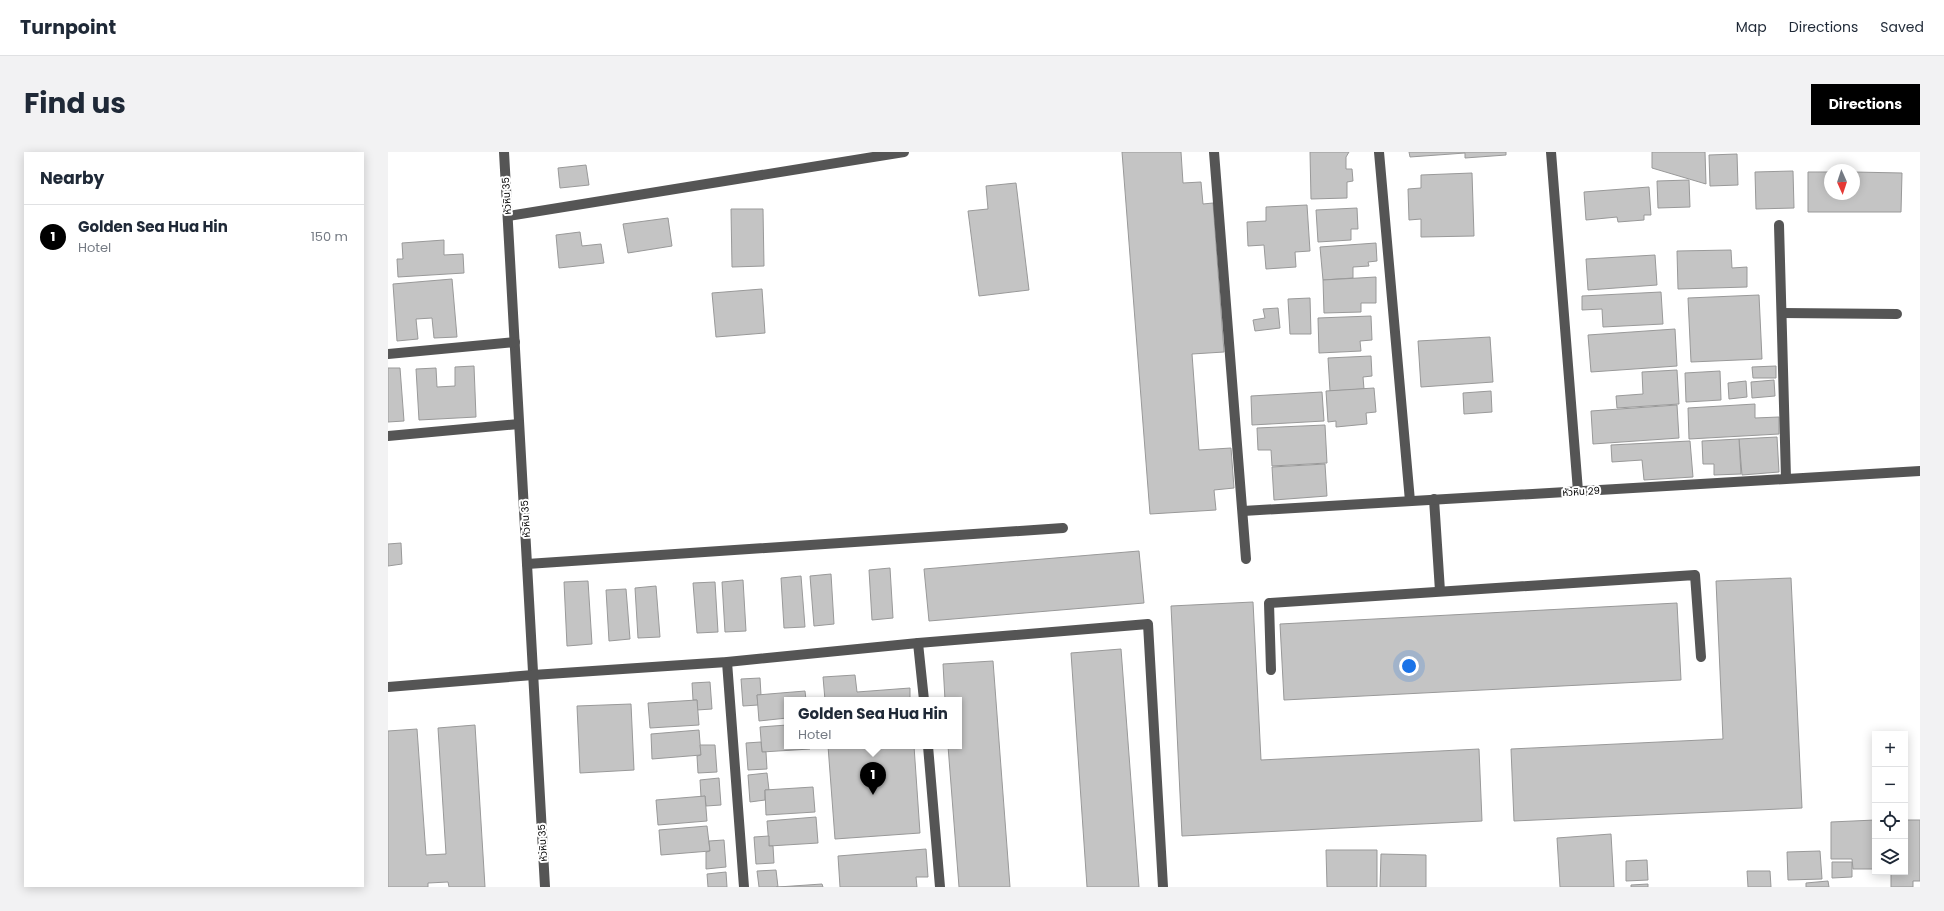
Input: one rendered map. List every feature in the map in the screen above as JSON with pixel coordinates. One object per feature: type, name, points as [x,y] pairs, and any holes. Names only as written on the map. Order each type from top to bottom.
[{"type":"street","name":"หัวหิน 35","points":[[504,152],[545,887]]},
{"type":"street","points":[[508,216],[904,152]]},
{"type":"street","points":[[1214,152],[1246,559]]},
{"type":"street","points":[[1379,152],[1410,501]]},
{"type":"street","points":[[1551,152],[1578,491]]},
{"type":"street","points":[[1779,225],[1786,478]]},
{"type":"street","points":[[1782,314],[1897,314]]},
{"type":"street","points":[[388,354],[515,342]]},
{"type":"street","points":[[388,436],[519,424]]},
{"type":"street","name":"หัวหิน 29","points":[[1243,511],[1920,471]]},
{"type":"street","points":[[1434,499],[1440,591]]},
{"type":"street","points":[[527,564],[1063,528]]},
{"type":"street","points":[[1272,670],[1269,603],[1695,575],[1701,658]]},
{"type":"street","points":[[388,687],[533,675],[727,662],[918,643],[1148,624],[1163,887]]},
{"type":"street","points":[[918,643],[924,697]]},
{"type":"street","points":[[727,662],[744,887]]},
{"type":"street","points":[[928,749],[940,887]]},
{"type":"building","points":[[1122,152],[1181,152],[1183,183],[1201,182],[1203,204],[1213,203],[1224,352],[1192,354],[1199,450],[1231,448],[1234,488],[1214,490],[1216,510],[1150,514]]},
{"type":"building","points":[[1310,152],[1349,152],[1346,157],[1346,169],[1352,169],[1353,181],[1347,182],[1347,198],[1311,199]]},
{"type":"building","points":[[1409,152],[1506,152],[1506,155],[1465,158],[1465,153],[1410,157]]},
{"type":"building","points":[[1652,152],[1705,152],[1706,184],[1652,168]]},
{"type":"building","points":[[1737,154],[1738,185],[1710,186],[1709,155]]},
{"type":"building","points":[[586,165],[589,185],[560,188],[558,168]]},
{"type":"building","points":[[1793,171],[1794,208],[1756,209],[1755,172]]},
{"type":"building","points":[[1808,172],[1824,172],[1824,200],[1860,200],[1860,172],[1902,173],[1901,212],[1808,212]]},
{"type":"building","points":[[1472,173],[1474,236],[1421,237],[1421,219],[1409,220],[1408,189],[1421,188],[1421,175]]},
{"type":"building","points":[[1689,180],[1690,207],[1658,208],[1657,181]]},
{"type":"building","points":[[1016,183],[1029,290],[979,296],[968,211],[988,209],[986,186]]},
{"type":"building","points":[[1649,187],[1651,215],[1644,215],[1644,220],[1618,222],[1617,217],[1586,220],[1584,192]]},
{"type":"building","points":[[1307,205],[1310,251],[1295,252],[1296,267],[1266,269],[1264,245],[1248,246],[1247,222],[1266,221],[1266,207]]},
{"type":"building","points":[[1357,208],[1358,229],[1351,229],[1351,240],[1318,242],[1316,210]]},
{"type":"building","points":[[731,209],[763,209],[764,266],[732,267]]},
{"type":"building","points":[[668,218],[672,246],[628,253],[623,224]]},
{"type":"building","points":[[580,232],[582,246],[601,244],[604,263],[559,268],[556,235]]},
{"type":"building","points":[[444,240],[444,255],[463,254],[464,273],[398,277],[397,259],[403,259],[402,243]]},
{"type":"building","points":[[1376,243],[1377,261],[1368,262],[1369,266],[1353,267],[1353,278],[1323,280],[1320,247]]},
{"type":"building","points":[[1731,250],[1732,268],[1747,267],[1747,287],[1678,289],[1677,251]]},
{"type":"building","points":[[1655,255],[1657,285],[1588,290],[1586,259]]},
{"type":"building","points":[[1376,277],[1376,303],[1361,303],[1361,312],[1324,313],[1323,280]]},
{"type":"building","points":[[452,279],[457,337],[434,338],[432,318],[416,319],[418,339],[397,341],[393,284]]},
{"type":"building","points":[[762,289],[765,333],[716,337],[712,293]]},
{"type":"building","points":[[1661,292],[1663,324],[1603,327],[1602,309],[1582,310],[1582,296]]},
{"type":"building","points":[[1759,295],[1762,359],[1691,362],[1688,298]]},
{"type":"building","points":[[1310,298],[1311,334],[1290,334],[1288,299]]},
{"type":"building","points":[[1278,308],[1280,328],[1255,331],[1253,320],[1265,318],[1263,309]]},
{"type":"building","points":[[1371,316],[1372,340],[1360,341],[1361,351],[1319,353],[1318,318]]},
{"type":"building","points":[[1675,329],[1677,366],[1591,372],[1588,335]]},
{"type":"building","points":[[1490,337],[1493,382],[1421,387],[1418,341]]},
{"type":"building","points":[[1371,356],[1372,376],[1363,377],[1364,389],[1330,391],[1328,358]]},
{"type":"building","points":[[474,366],[476,417],[419,420],[416,369],[436,368],[437,387],[455,386],[455,367]]},
{"type":"building","points":[[1776,366],[1776,378],[1753,378],[1752,367]]},
{"type":"building","points":[[388,368],[400,368],[404,421],[388,422]]},
{"type":"building","points":[[1677,370],[1679,404],[1617,408],[1616,396],[1643,394],[1642,372]]},
{"type":"building","points":[[1720,371],[1721,400],[1686,402],[1685,373]]},
{"type":"building","points":[[1774,380],[1775,396],[1752,398],[1751,382]]},
{"type":"building","points":[[1746,381],[1747,397],[1729,399],[1728,383]]},
{"type":"building","points":[[1374,388],[1376,412],[1366,413],[1367,424],[1336,427],[1336,421],[1328,422],[1326,391]]},
{"type":"building","points":[[1491,391],[1492,412],[1464,414],[1463,393]]},
{"type":"building","points":[[1322,392],[1324,421],[1252,425],[1251,396]]},
{"type":"building","points":[[1755,404],[1755,418],[1779,417],[1779,434],[1689,439],[1688,408]]},
{"type":"building","points":[[1677,405],[1679,438],[1593,444],[1591,411]]},
{"type":"building","points":[[1325,425],[1327,463],[1272,466],[1271,450],[1258,450],[1257,428]]},
{"type":"building","points":[[1777,437],[1779,472],[1742,475],[1739,439]]},
{"type":"building","points":[[1739,439],[1741,474],[1714,475],[1714,464],[1703,464],[1702,441]]},
{"type":"building","points":[[1690,441],[1693,477],[1644,480],[1642,460],[1612,462],[1611,445]]},
{"type":"building","points":[[1325,464],[1327,496],[1274,500],[1272,467]]},
{"type":"building","points":[[401,543],[402,564],[388,566],[388,544]]},
{"type":"building","points":[[1139,551],[1144,603],[929,621],[924,569]]},
{"type":"building","points":[[890,568],[893,618],[872,620],[869,570]]},
{"type":"building","points":[[831,574],[834,624],[814,626],[810,576]]},
{"type":"building","points":[[801,576],[805,627],[784,628],[781,578]]},
{"type":"building","points":[[1791,578],[1802,808],[1514,821],[1511,749],[1723,739],[1716,581]]},
{"type":"building","points":[[743,580],[746,631],[725,632],[722,582]]},
{"type":"building","points":[[588,581],[592,644],[567,646],[564,582]]},
{"type":"building","points":[[715,582],[718,632],[697,633],[693,583]]},
{"type":"building","points":[[656,586],[660,637],[638,638],[635,588]]},
{"type":"building","points":[[626,589],[630,639],[609,641],[606,590]]},
{"type":"building","points":[[1253,602],[1261,760],[1479,749],[1482,821],[1182,836],[1171,606]]},
{"type":"building","points":[[1677,603],[1681,680],[1284,700],[1280,624]]},
{"type":"building","points":[[1121,649],[1139,887],[1087,887],[1071,653]]},
{"type":"building","points":[[993,661],[1010,887],[959,887],[948,749],[962,749],[962,697],[945,697],[943,664]]},
{"type":"building","points":[[855,675],[857,692],[910,688],[910,697],[825,697],[823,677]]},
{"type":"building","points":[[760,678],[761,695],[757,695],[758,705],[743,706],[741,679]]},
{"type":"building","points":[[710,682],[712,709],[697,710],[697,700],[693,700],[692,683]]},
{"type":"building","points":[[805,691],[806,697],[784,697],[784,718],[759,721],[757,695]]},
{"type":"building","points":[[697,700],[699,725],[650,728],[648,703]]},
{"type":"building","points":[[631,704],[634,770],[580,773],[577,706]]},
{"type":"building","points":[[475,725],[485,887],[449,887],[448,882],[428,883],[428,887],[388,887],[388,731],[417,729],[426,855],[446,854],[438,728]]},
{"type":"building","points":[[784,725],[784,749],[810,749],[762,752],[760,727]]},
{"type":"building","points":[[699,730],[701,755],[652,759],[651,734]]},
{"type":"building","points":[[761,742],[762,752],[766,752],[767,769],[748,770],[746,743]]},
{"type":"building","points":[[700,745],[715,745],[717,772],[698,773],[697,756],[701,755]]},
{"type":"building","points":[[828,749],[914,749],[920,833],[835,839]]},
{"type":"building","points":[[767,773],[769,790],[765,790],[765,800],[750,802],[748,775]]},
{"type":"building","points":[[719,778],[721,805],[706,806],[705,796],[701,797],[700,780]]},
{"type":"building","points":[[813,787],[815,812],[766,815],[765,790]]},
{"type":"building","points":[[705,796],[707,821],[658,825],[656,800]]},
{"type":"building","points":[[816,817],[818,843],[769,846],[767,821]]},
{"type":"building","points":[[1872,820],[1872,869],[1853,869],[1852,859],[1831,859],[1831,822]]},
{"type":"building","points":[[1908,820],[1920,820],[1920,881],[1913,881],[1913,887],[1891,887],[1891,875],[1908,875]]},
{"type":"building","points":[[707,826],[710,851],[661,855],[659,830]]},
{"type":"building","points":[[1611,834],[1614,887],[1560,887],[1557,838]]},
{"type":"building","points":[[769,836],[769,846],[773,846],[774,863],[756,864],[754,837]]},
{"type":"building","points":[[724,840],[726,867],[706,869],[706,852],[710,851],[709,841]]},
{"type":"building","points":[[926,849],[928,877],[916,877],[917,887],[840,887],[838,856]]},
{"type":"building","points":[[1326,850],[1377,850],[1377,887],[1327,887]]},
{"type":"building","points":[[1820,851],[1822,879],[1788,880],[1787,852]]},
{"type":"building","points":[[1381,854],[1426,855],[1426,887],[1380,887]]},
{"type":"building","points":[[1647,860],[1648,880],[1626,881],[1626,861]]},
{"type":"building","points":[[1832,862],[1852,862],[1852,877],[1832,878]]},
{"type":"building","points":[[776,870],[778,887],[759,887],[757,871]]},
{"type":"building","points":[[1747,871],[1770,871],[1771,887],[1748,887]]},
{"type":"building","points":[[726,872],[727,887],[708,887],[707,874]]},
{"type":"building","points":[[1828,881],[1829,887],[1806,887],[1806,883]]},
{"type":"building","points":[[822,884],[823,887],[778,887]]},
{"type":"building","points":[[1648,884],[1648,887],[1631,887],[1631,885]]},
{"type":"place","name":"Golden Sea Hua Hin","points":[[873,795]]}]
